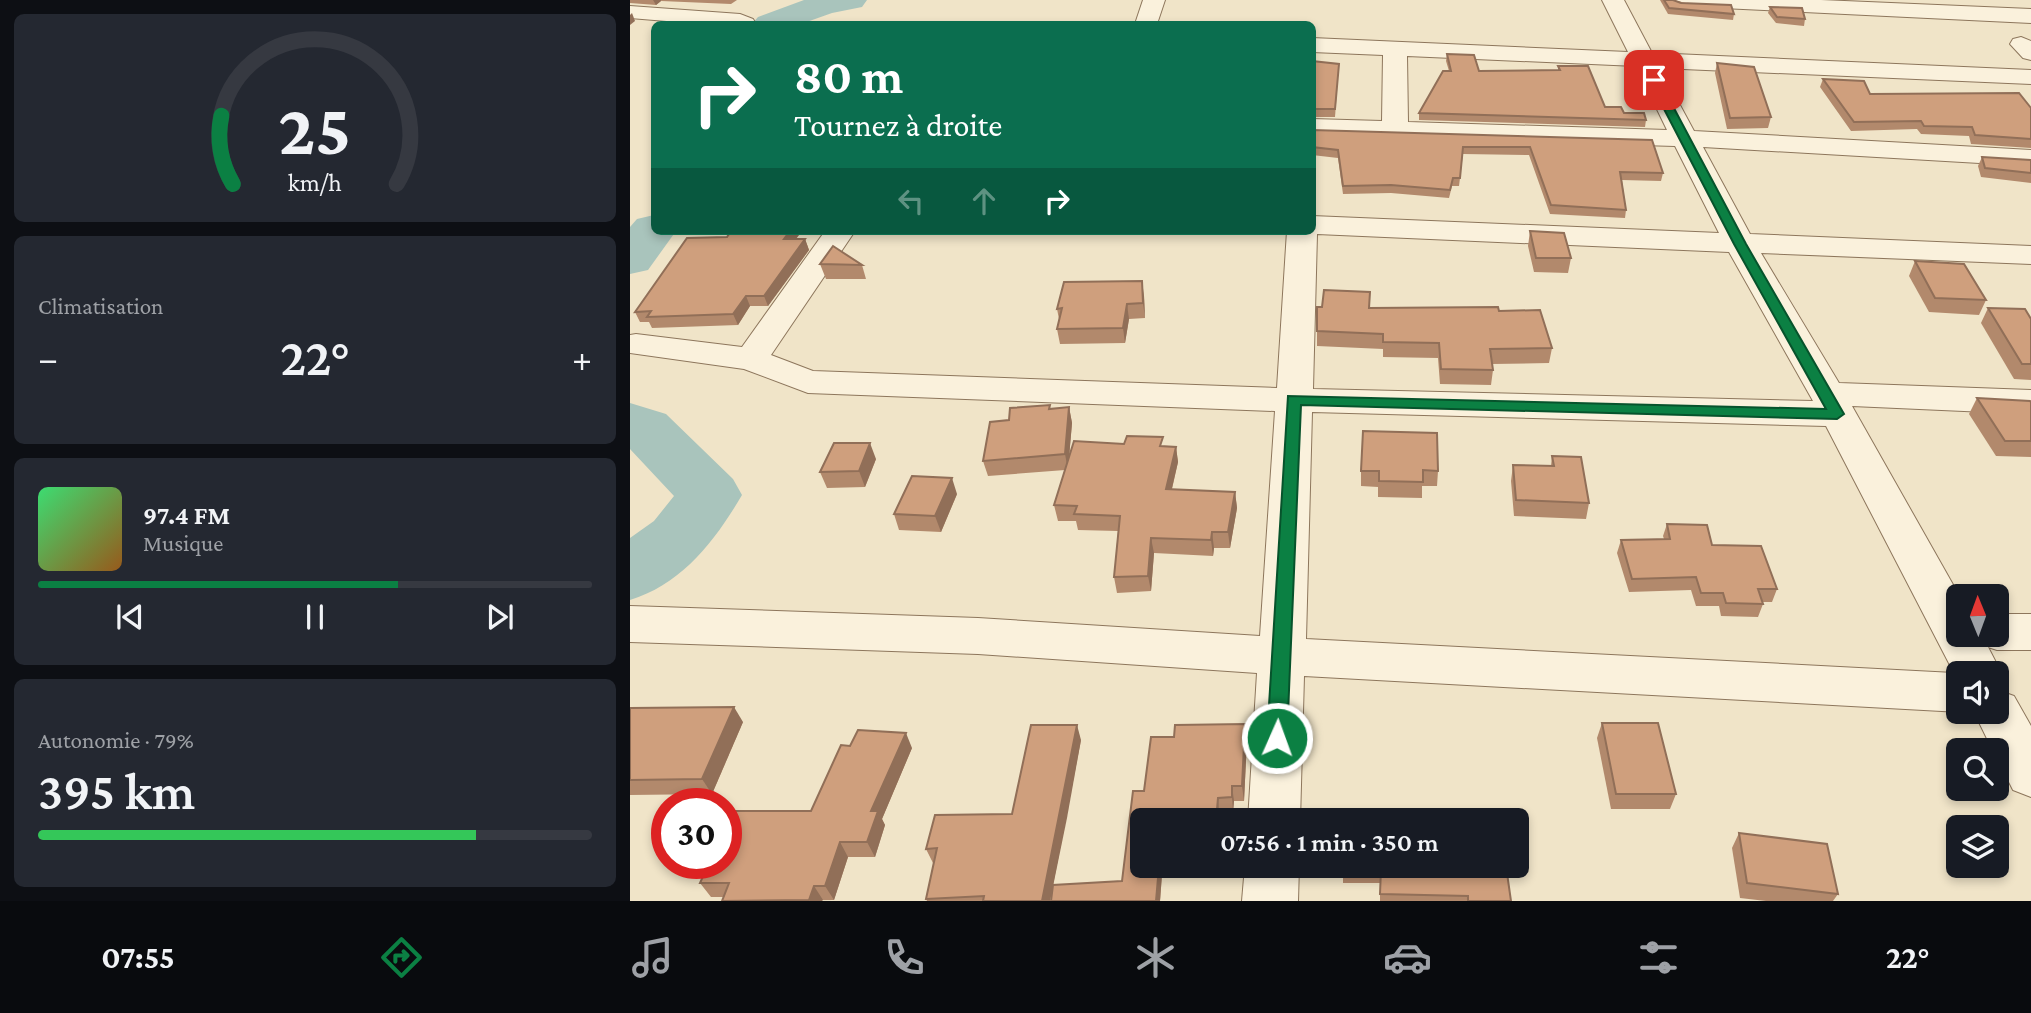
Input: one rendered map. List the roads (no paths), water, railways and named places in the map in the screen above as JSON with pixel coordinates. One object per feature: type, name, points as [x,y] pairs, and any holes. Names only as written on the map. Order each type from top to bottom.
[{"type":"street","points":[[630,12],[650,0]]},
{"type":"street","points":[[1147,21],[1154,0]]},
{"type":"street","points":[[1613,0],[1740,244],[1946,611]]},
{"type":"street","points":[[1680,0],[2031,16]]},
{"type":"street","points":[[630,12],[740,21]]},
{"type":"street","points":[[1316,45],[2031,77]]},
{"type":"street","points":[[1395,48],[1395,129]]},
{"type":"street","points":[[1316,127],[1684,138],[2031,158]]},
{"type":"street","points":[[1316,225],[2031,255]]},
{"type":"street","points":[[751,359],[837,235]]},
{"type":"street","points":[[1275,808],[1303,235]]},
{"type":"street","points":[[636,344],[751,359],[807,382],[1294,400],[1832,404],[2031,402]]},
{"type":"street","points":[[630,624],[978,636],[1281,656],[1946,692]]},
{"type":"street","points":[[2009,632],[2031,632]]},
{"type":"street","points":[[2004,724],[2031,774]]},
{"type":"street","points":[[1270,901],[1271,878]]},
{"type":"waterway","points":[[778,21],[825,4],[850,0]]},
{"type":"waterway","points":[[630,259],[651,233]]},
{"type":"waterway","points":[[630,422],[645,428],[710,495],[678,538],[630,574]]}]
